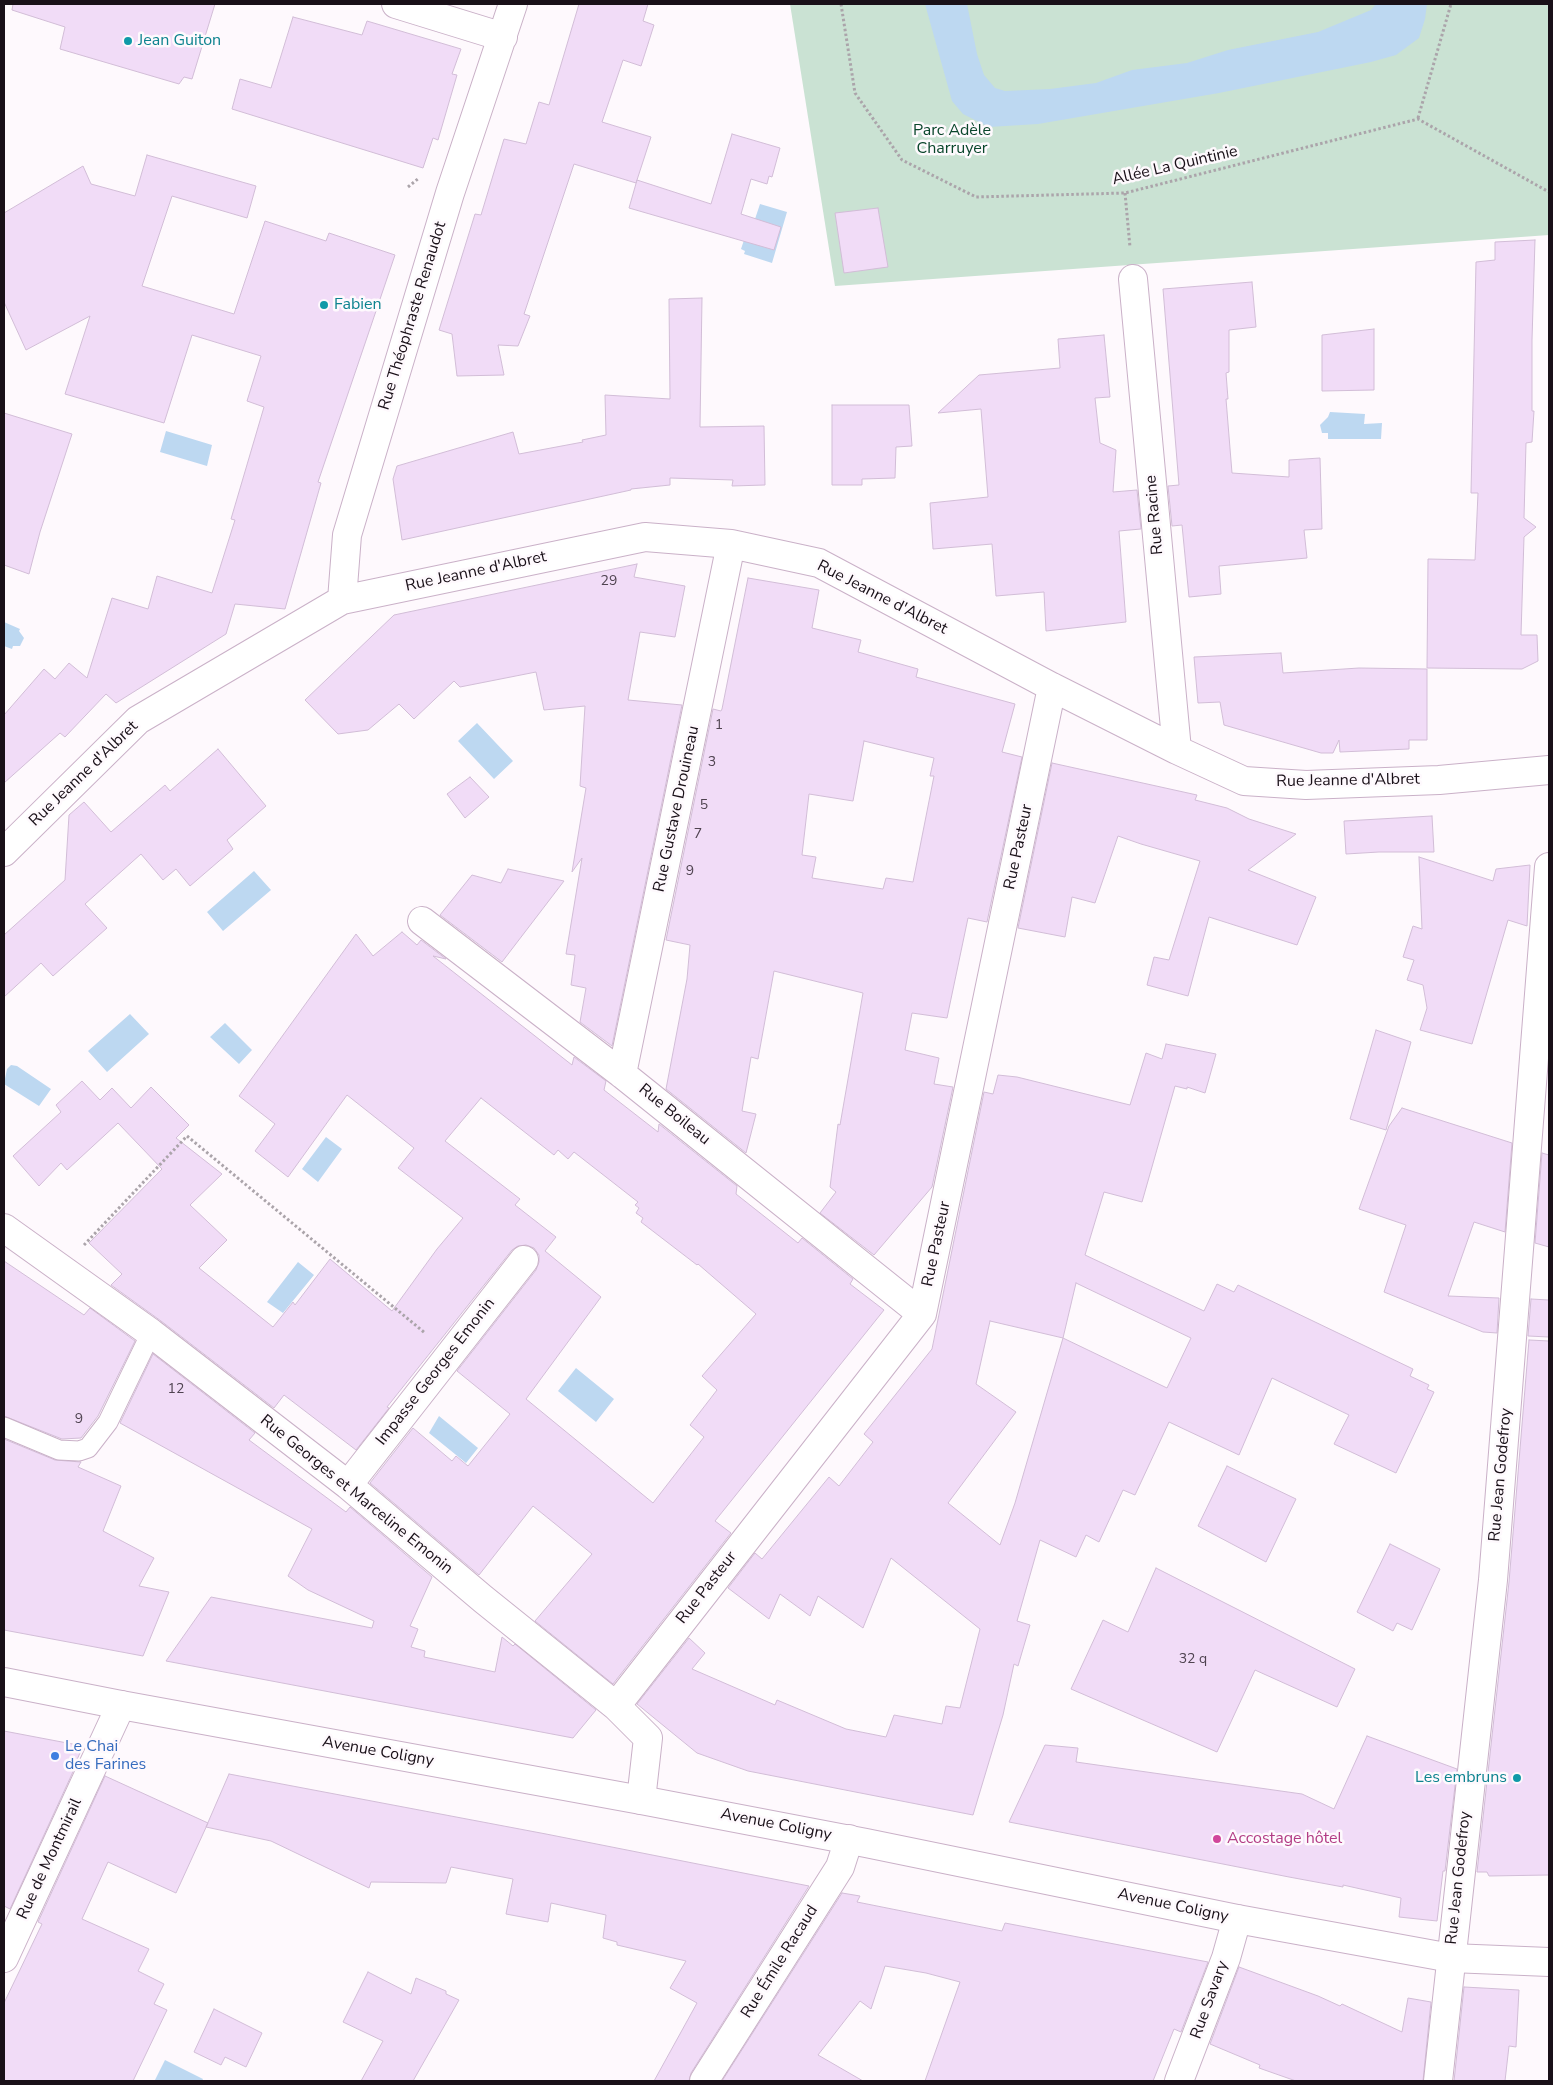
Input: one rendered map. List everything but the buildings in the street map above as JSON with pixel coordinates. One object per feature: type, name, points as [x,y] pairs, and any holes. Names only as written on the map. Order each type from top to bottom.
[{"type":"street","points":[[396,4],[502,37]]},
{"type":"street","name":"Rue Théophraste Renaudot","points":[[342,600],[347,535],[450,192],[513,4]]},
{"type":"street","name":"Rue Racine","points":[[1133,279],[1177,750]]},
{"type":"street","name":"Rue Jeanne d'Albret","points":[[4,852],[138,720],[342,600],[645,537],[731,544],[820,563],[1052,686],[1177,750],[1244,781],[1306,785],[1439,780],[1549,770]]},
{"type":"street","name":"Rue Gustave Drouineau","points":[[622,1074],[731,544]]},
{"type":"street","name":"Rue Pasteur","points":[[616,1706],[922,1314],[1052,686]]},
{"type":"street","name":"Rue Jean Godefroy","points":[[1438,2081],[1493,1580],[1549,867]]},
{"type":"street","name":"Rue Boileau","points":[[422,921],[622,1074],[922,1314]]},
{"type":"street","name":"Rue Georges et Marceline Emonin","points":[[4,1228],[151,1333],[348,1485],[483,1599],[616,1706],[648,1738],[642,1800]]},
{"type":"street","name":"Impasse Georges Emonin","points":[[348,1485],[524,1260]]},
{"type":"street","name":"Avenue Coligny","points":[[4,1682],[849,1839],[1237,1918],[1451,1958],[1549,1962]]},
{"type":"street","name":"Rue de Montmirail","points":[[4,1958],[121,1705]]},
{"type":"street","name":"Rue Émile Racaud","points":[[704,2081],[840,1867],[849,1839]]},
{"type":"street","name":"Rue Savary","points":[[1179,2081],[1226,1958],[1237,1918]]},
{"type":"lane","points":[[4,1427],[59,1450],[79,1451],[88,1448],[108,1422],[151,1333]]},
{"type":"path","name":"Allée La Quintinie","points":[[841,4],[855,93],[902,160],[976,197],[1125,193],[1418,118]]},
{"type":"path","points":[[1451,4],[1418,118],[1549,192]]},
{"type":"path","points":[[1125,193],[1133,279]]},
{"type":"path","points":[[61,1269],[188,1136],[450,1354]]},
{"type":"green space","name":"Parc Adèle Charruyer","points":[[790,4],[1549,4],[1549,235],[835,286]]},
{"type":"water","points":[[925,4],[967,4],[977,54],[984,75],[995,88],[1005,91],[1050,89],[1096,83],[1132,70],[1187,63],[1228,50],[1318,32],[1371,10],[1376,4],[1427,4],[1419,38],[1396,55],[1371,62],[1219,93],[1038,124],[989,127],[963,114],[952,101]]},
{"type":"water","points":[[760,204],[787,212],[772,263],[744,254],[745,251],[741,249],[744,240],[748,240]]},
{"type":"water","points":[[1330,412],[1365,414],[1364,424],[1382,423],[1381,439],[1328,439],[1328,433],[1322,433],[1320,425]]},
{"type":"water","points":[[166,431],[212,445],[207,466],[160,452]]},
{"type":"water","points":[[4,622],[20,629],[19,631],[24,638],[20,646],[13,646],[12,649],[4,646]]},
{"type":"water","points":[[477,723],[513,761],[494,779],[458,741]]},
{"type":"water","points":[[254,871],[271,890],[223,931],[207,912]]},
{"type":"water","points":[[130,1014],[149,1034],[107,1072],[88,1051]]},
{"type":"water","points":[[225,1023],[252,1050],[239,1064],[210,1037]]},
{"type":"water","points":[[11,1065],[17,1066],[51,1089],[39,1106],[4,1084],[7,1069]]},
{"type":"water","points":[[326,1137],[342,1149],[318,1182],[302,1169]]},
{"type":"water","points":[[298,1262],[314,1275],[283,1313],[267,1302]]},
{"type":"water","points":[[576,1368],[614,1399],[596,1422],[558,1391]]},
{"type":"water","points":[[439,1416],[478,1448],[466,1463],[429,1433]]},
{"type":"water","points":[[165,2060],[203,2079],[202,2081],[155,2080]]},
{"type":"place","name":"Jean Guiton","points":[[128,41]]},
{"type":"place","name":"Fabien","points":[[324,305]]},
{"type":"place","name":"Le Chai des Farines","points":[[55,1756]]},
{"type":"place","name":"Les embruns","points":[[1517,1778]]},
{"type":"place","name":"Accostage hôtel","points":[[1217,1839]]}]
